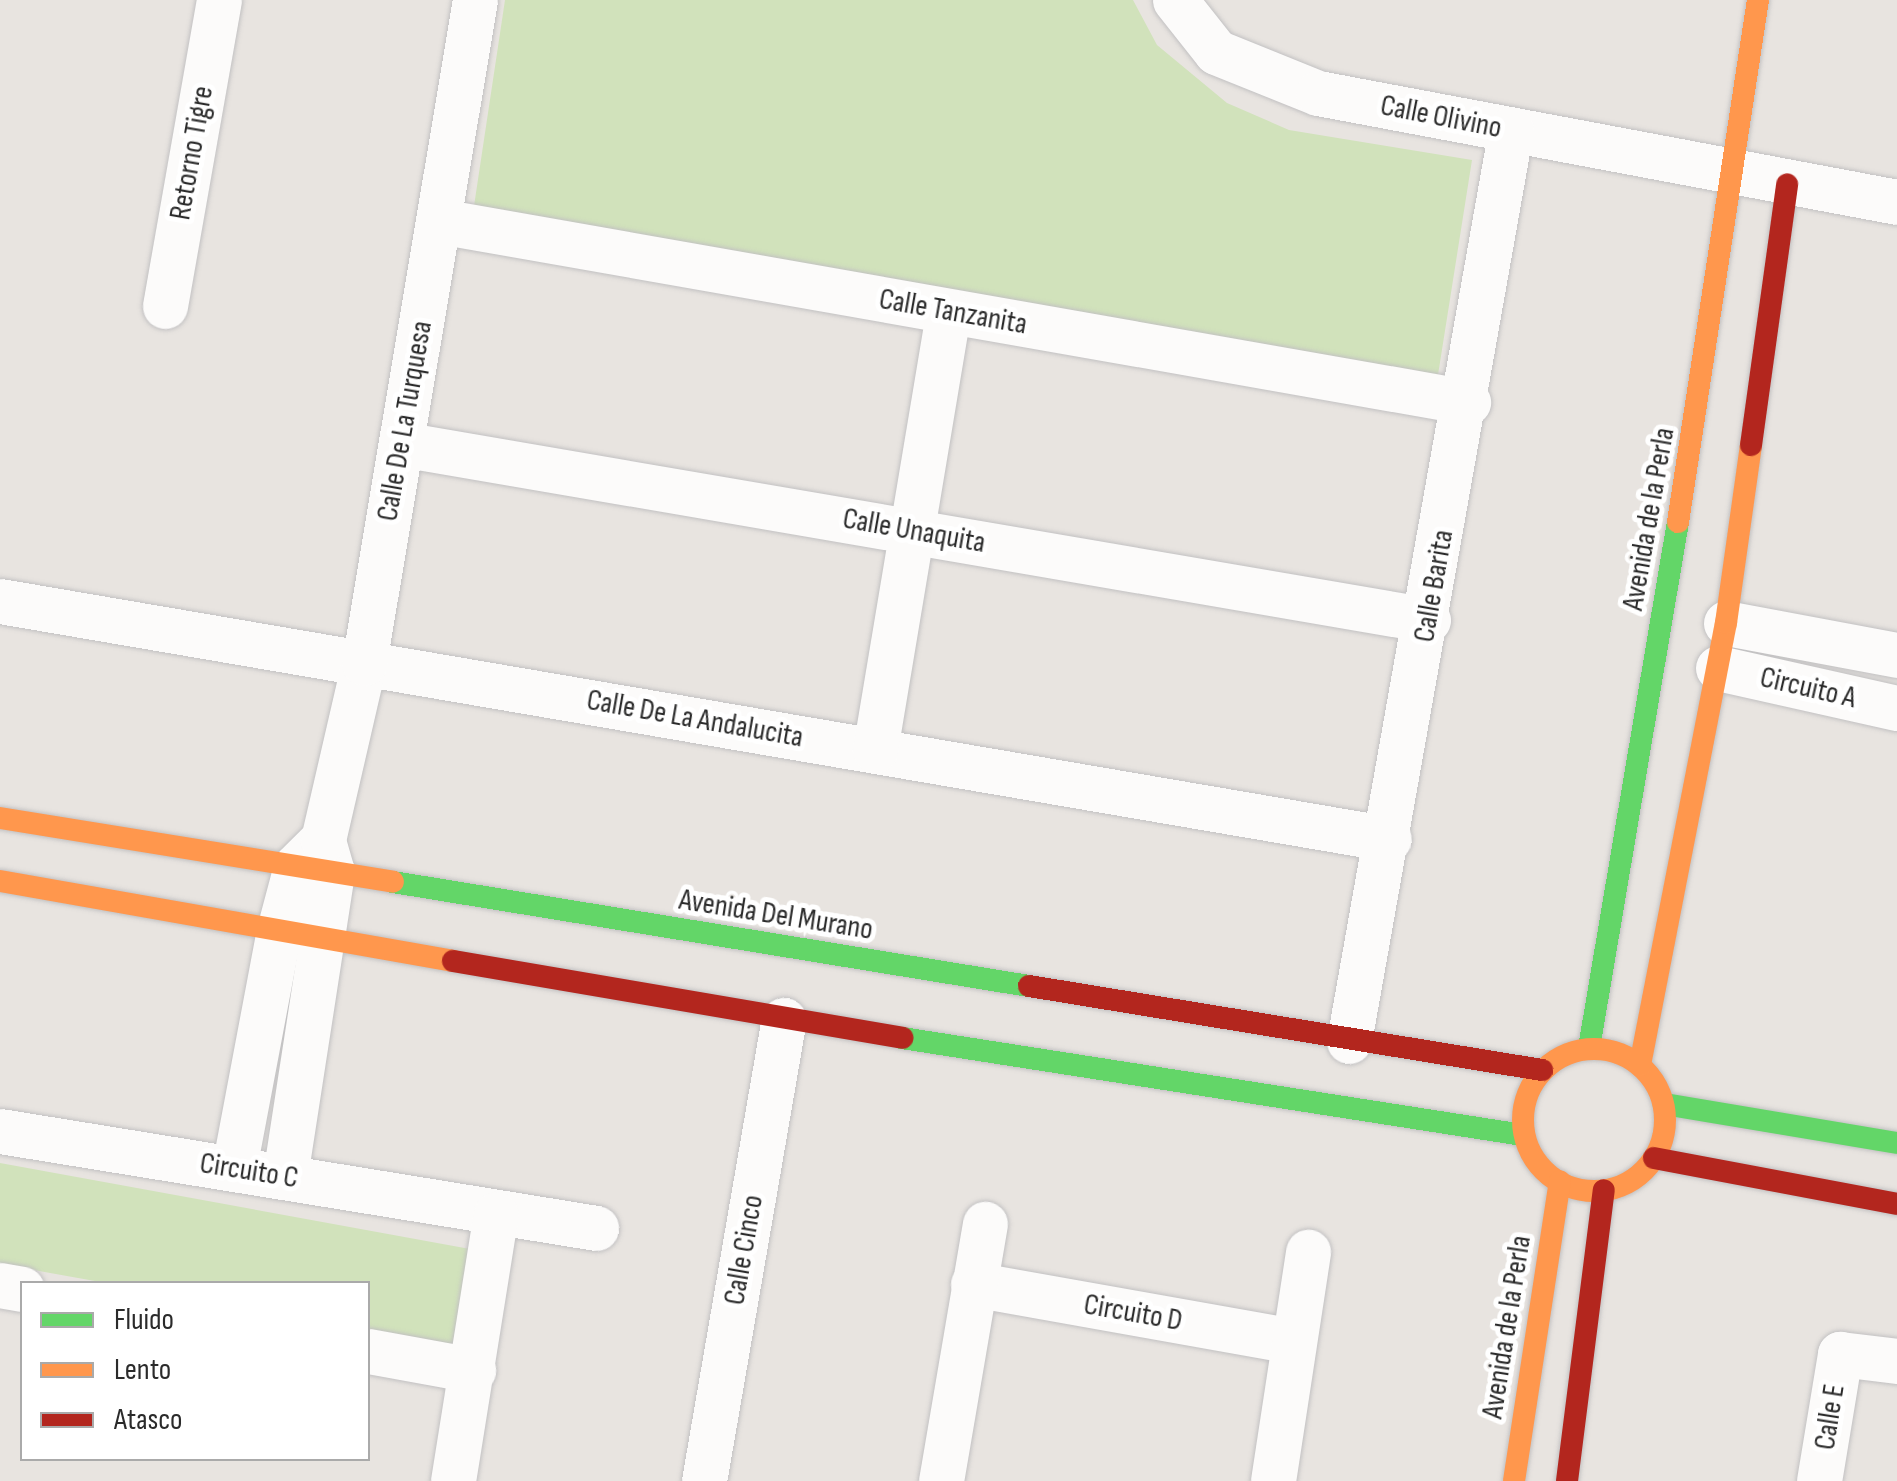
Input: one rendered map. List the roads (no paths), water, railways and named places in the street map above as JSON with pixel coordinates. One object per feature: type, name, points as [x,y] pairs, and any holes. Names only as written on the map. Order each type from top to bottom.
[{"type":"street","name":"Retorno Tigre","points":[[165,306],[219,0]]},
{"type":"street","name":"Calle De La Turquesa","points":[[234,1168],[278,930],[317,859],[364,663],[476,0]]},
{"type":"street","name":"Calle Olivino","points":[[1176,0],[1216,52],[1318,94],[1897,202]]},
{"type":"street","name":"Avenida de la Perla","points":[[1640,1064],[1726,624],[1764,180],[1758,0]]},
{"type":"street","name":"Calle Barita","points":[[1350,1041],[1468,402],[1510,130]]},
{"type":"street","name":"Avenida de la Perla","points":[[1590,1048],[1764,180]]},
{"type":"street","name":"Calle Tanzanita","points":[[438,222],[1468,402]]},
{"type":"street","points":[[875,750],[948,312]]},
{"type":"street","name":"Calle Unaquita","points":[[401,444],[1428,620]]},
{"type":"street","name":"Calle De La Andalucita","points":[[0,601],[1389,839]]},
{"type":"street","name":"Circuito A","points":[[1726,624],[1897,655]]},
{"type":"street","name":"Circuito A","points":[[1718,668],[1897,708]]},
{"type":"street","name":"Avenida Del Murano","points":[[0,818],[317,859],[1350,1041],[1542,1070]]},
{"type":"street","name":"Calle De La Turquesa","points":[[284,1176],[323,938],[317,859]]},
{"type":"street","points":[[0,881],[784,1020],[1523,1134]]},
{"type":"street","name":"Calle Cinco","points":[[704,1481],[784,1020]]},
{"type":"street","points":[[1654,1158],[1664,1104],[1640,1064],[1590,1048],[1542,1070],[1524,1100],[1523,1134],[1530,1154],[1560,1182],[1604,1190],[1654,1158],[1897,1204]]},
{"type":"street","points":[[1664,1104],[1897,1143]]},
{"type":"street","name":"Circuito C","points":[[0,1131],[596,1228]]},
{"type":"street","name":"Avenida de la Perla","points":[[1514,1481],[1560,1182]]},
{"type":"street","points":[[1567,1481],[1604,1190]]},
{"type":"street","points":[[453,1481],[496,1214]]},
{"type":"street","points":[[941,1481],[985,1224]]},
{"type":"street","points":[[1273,1481],[1308,1252]]},
{"type":"street","name":"Circuito D","points":[[974,1284],[1292,1341]]},
{"type":"street","points":[[370,1351],[472,1370]]},
{"type":"street","name":"Calle E","points":[[1819,1481],[1840,1354],[1897,1360]]}]
